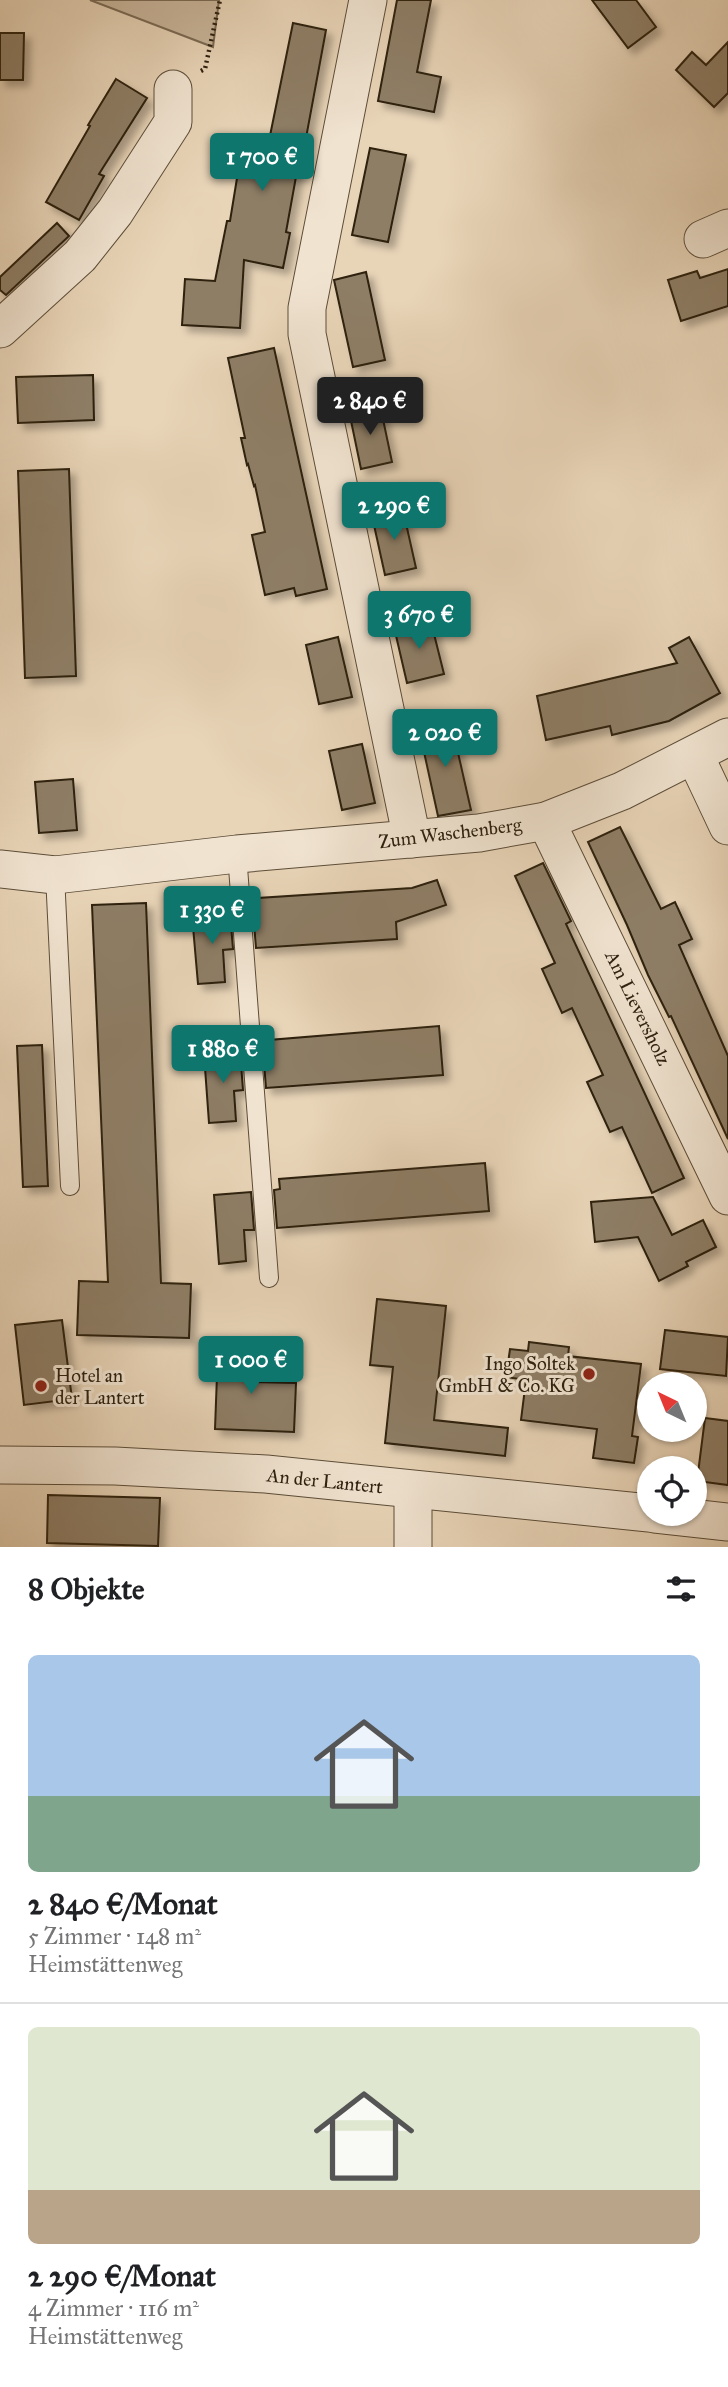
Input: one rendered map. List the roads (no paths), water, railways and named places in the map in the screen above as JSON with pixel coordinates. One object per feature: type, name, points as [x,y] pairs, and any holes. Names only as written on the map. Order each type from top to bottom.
[{"type":"street","points":[[368,0],[307,308],[307,334],[412,839]]},
{"type":"street","points":[[0,329],[80,256],[114,212],[173,122],[173,89]]},
{"type":"street","name":"Zum Waschenberg","points":[[0,869],[55,875],[478,833],[546,821],[622,791],[728,737]]},
{"type":"street","points":[[695,756],[728,825]]},
{"type":"street","name":"Am Lieversholz","points":[[546,821],[728,1196]]},
{"type":"street","name":"An der Lantert","points":[[0,1465],[115,1466],[252,1474],[637,1512]]},
{"type":"street","points":[[413,1491],[413,1547]]},
{"type":"street","points":[[707,1520],[728,1522]]},
{"type":"lane","points":[[237,855],[269,1278]]},
{"type":"lane","points":[[55,875],[70,1186]]},
{"type":"place","name":"Ingo Soltek GmbH & Co. KG","points":[[589,1374]]},
{"type":"place","name":"Hotel an der Lantert","points":[[41,1386]]}]
